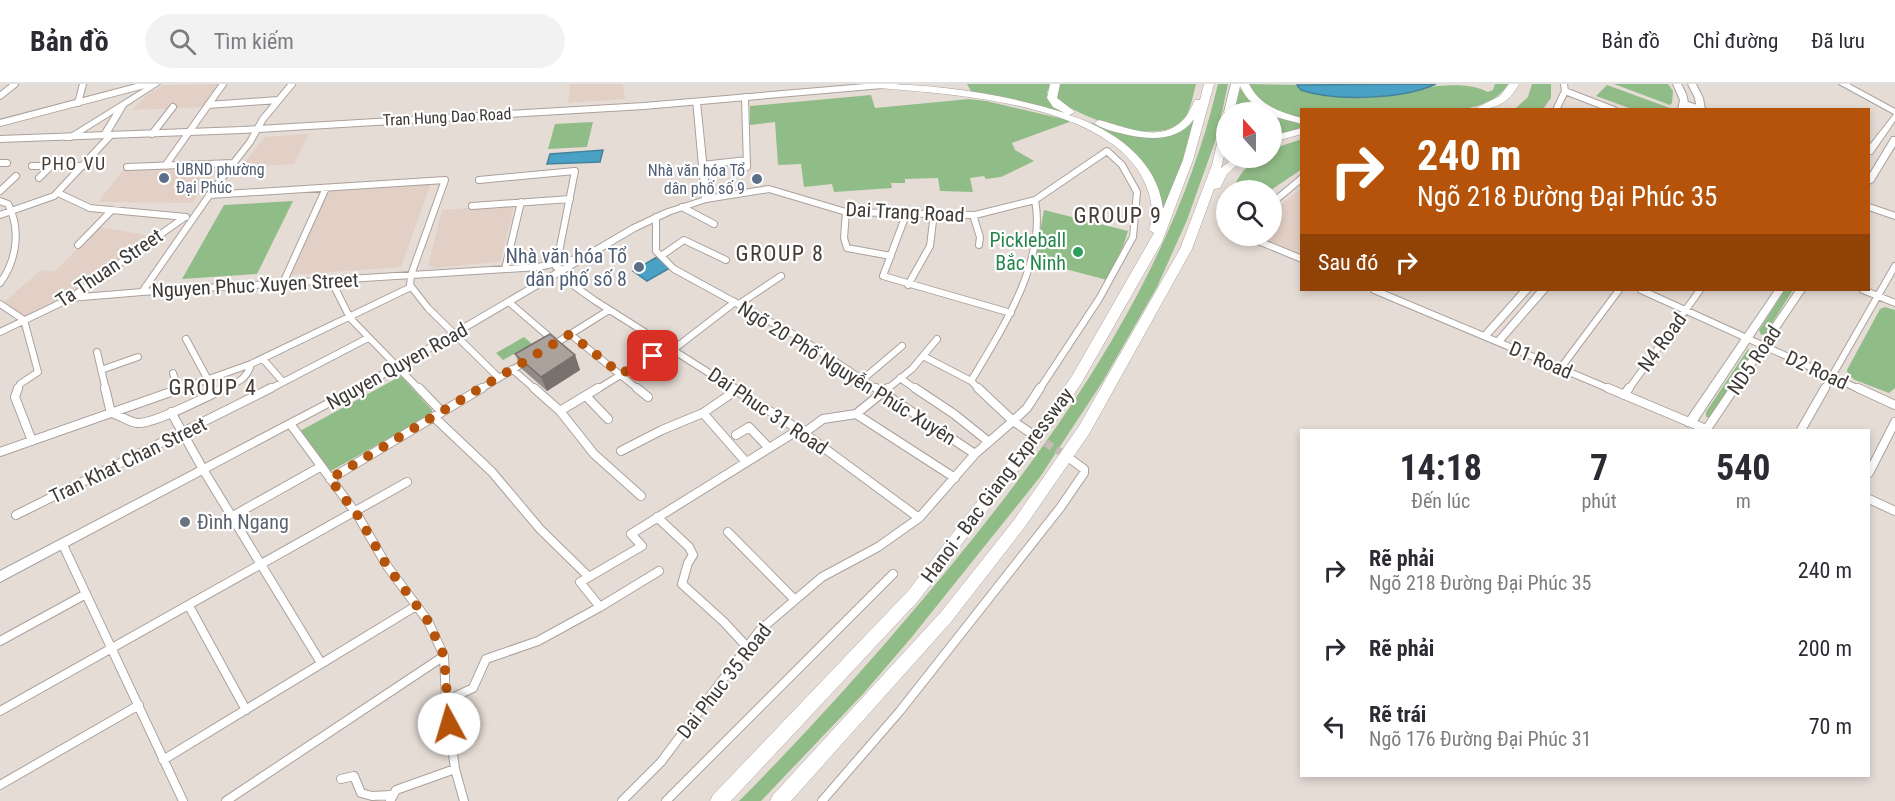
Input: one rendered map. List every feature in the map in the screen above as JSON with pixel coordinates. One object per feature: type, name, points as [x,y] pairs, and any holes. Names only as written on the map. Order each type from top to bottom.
[{"type":"highway","points":[[1056,84],[1052,89],[1052,99],[1062,109],[1132,134],[1151,135],[1174,131],[1184,125],[1208,84]]},
{"type":"highway","name":"Hanoi - Bac Giang Expressway","points":[[719,801],[913,596],[1031,446],[1077,378],[1156,242],[1188,160],[1208,84]]},
{"type":"highway","points":[[1232,102],[1236,84]]},
{"type":"highway","points":[[1244,84],[1248,95],[1255,102]]},
{"type":"highway","points":[[1482,108],[1501,101],[1511,91],[1514,84]]},
{"type":"highway","points":[[1498,108],[1515,97],[1522,84]]},
{"type":"highway","points":[[878,85],[965,94],[1035,108],[1066,116],[1098,130],[1128,148],[1150,175],[1157,198],[1158,214],[1156,225],[1132,284]]},
{"type":"highway","points":[[1282,116],[1300,120]]},
{"type":"highway","points":[[1282,136],[1300,132]]},
{"type":"highway","name":"Hanoi - Bac Giang Expressway","points":[[779,801],[946,617],[1019,524],[1084,430],[1186,249],[1216,168]]},
{"type":"highway","points":[[1169,281],[1191,249],[1220,178],[1230,168]]},
{"type":"main road","name":"Tran Hung Dao Road","points":[[0,139],[188,133],[696,102],[894,84]]},
{"type":"street","points":[[1,94],[15,84]]},
{"type":"street","points":[[78,103],[83,84]]},
{"type":"street","points":[[0,123],[148,84]]},
{"type":"street","points":[[68,138],[156,84]]},
{"type":"street","points":[[165,166],[223,84]]},
{"type":"street","name":"Nguyen Phuc Xuyen Street","points":[[142,292],[256,129],[292,84]]},
{"type":"street","points":[[1677,84],[1683,107]]},
{"type":"street","points":[[1692,84],[1702,108]]},
{"type":"street","points":[[1843,84],[1895,114],[1870,151]]},
{"type":"street","points":[[1856,84],[1895,105]]},
{"type":"street","points":[[1557,108],[1565,87],[1610,108]]},
{"type":"street","points":[[702,165],[747,164],[746,97]]},
{"type":"street","points":[[208,105],[278,100]]},
{"type":"street","points":[[696,102],[706,199]]},
{"type":"street","points":[[0,215],[44,201],[58,193],[107,136],[122,105]]},
{"type":"street","points":[[152,134],[173,107]]},
{"type":"street","points":[[1872,171],[1895,139]]},
{"type":"street","name":"Dai Phuc 35 Road","points":[[622,801],[661,762],[760,630],[822,578],[878,547],[919,518],[975,454],[1027,408],[1099,299],[1133,237],[1137,211],[1137,192],[1122,165],[1107,151],[1035,200]]},
{"type":"street","points":[[127,167],[234,163]]},
{"type":"street","points":[[32,165],[83,166]]},
{"type":"street","points":[[39,178],[51,166]]},
{"type":"street","points":[[479,180],[575,171],[559,268]]},
{"type":"street","points":[[0,191],[16,177]]},
{"type":"street","points":[[209,195],[445,180],[411,275],[411,287],[428,308],[498,377]]},
{"type":"street","points":[[1282,195],[1300,180]]},
{"type":"street","points":[[283,283],[326,188]]},
{"type":"street","name":"Dai Trang Road","points":[[706,199],[769,189],[846,212],[973,215],[1035,200]]},
{"type":"street","points":[[58,193],[90,208],[194,217]]},
{"type":"street","points":[[472,206],[570,199]]},
{"type":"street","name":"Nguyen Quyen Road","points":[[0,577],[399,366],[510,303],[547,280],[559,268],[586,256],[656,217],[706,199]]},
{"type":"street","points":[[970,381],[1011,313],[1035,235],[1037,209],[1035,200]]},
{"type":"street","points":[[0,201],[9,204],[13,210],[15,234],[13,258],[8,275],[0,284]]},
{"type":"street","points":[[505,269],[521,202]]},
{"type":"street","points":[[682,207],[714,224]]},
{"type":"street","points":[[1870,207],[1895,216]]},
{"type":"street","points":[[78,245],[112,210]]},
{"type":"street","points":[[846,212],[844,238],[847,248],[891,256]]},
{"type":"street","points":[[907,212],[883,276],[1011,313]]},
{"type":"street","points":[[908,285],[930,246],[934,213]]},
{"type":"street","points":[[973,215],[980,237],[980,245]]},
{"type":"street","name":"Ta Thuan Street","points":[[0,332],[69,298],[184,217]]},
{"type":"street","points":[[656,217],[656,250],[661,256],[684,240],[726,260]]},
{"type":"street","points":[[1270,246],[1300,258]]},
{"type":"street","name":"Ngõ 20 Phố Nguyễn Phúc Xuyên","points":[[661,256],[674,268],[800,338],[975,454]]},
{"type":"street","points":[[1802,429],[1895,266]]},
{"type":"street","name":"Nguyen Phuc Xuyen Street","points":[[142,292],[505,269],[559,268]]},
{"type":"street","name":"Dai Phuc 31 Road","points":[[559,268],[566,280],[609,310],[738,389],[801,431],[919,518]]},
{"type":"street","points":[[560,411],[621,374],[671,348],[781,276]]},
{"type":"street","points":[[332,280],[350,318],[442,411]]},
{"type":"street","points":[[0,452],[263,359],[411,287]]},
{"type":"street","name":"D1 Road","points":[[1376,291],[1705,429]]},
{"type":"street","points":[[1485,336],[1524,291],[1535,299]]},
{"type":"street","points":[[1498,342],[1542,291]]},
{"type":"street","points":[[1560,369],[1618,291]]},
{"type":"street","name":"D2 Road","points":[[1643,291],[1895,405]]},
{"type":"street","name":"N4 Road","points":[[1624,395],[1699,291]]},
{"type":"street","name":"ND5 Road","points":[[1690,423],[1778,291]]},
{"type":"street","name":"ND5 Road","points":[[1708,429],[1799,291]]},
{"type":"street","points":[[1866,291],[1895,303]]},
{"type":"street","points":[[69,298],[142,292]]},
{"type":"street","points":[[510,303],[556,343]]},
{"type":"street","points":[[0,304],[24,320],[38,372],[20,384],[15,397],[32,441]]},
{"type":"street","points":[[330,479],[609,310]]},
{"type":"street","points":[[570,334],[648,397]]},
{"type":"street","name":"Tran Khat Chan Street","points":[[16,515],[368,338]]},
{"type":"street","points":[[186,339],[207,378]]},
{"type":"street","points":[[600,607],[580,582],[642,546],[631,534],[795,432],[808,430],[823,419],[856,414],[880,392],[912,369],[937,339]]},
{"type":"street","points":[[862,380],[902,346]]},
{"type":"street","points":[[97,351],[111,413]]},
{"type":"street","points":[[923,356],[970,381],[1013,421],[1032,434]]},
{"type":"street","points":[[101,370],[138,357]]},
{"type":"street","points":[[263,359],[283,382]]},
{"type":"street","points":[[111,413],[122,414],[140,423],[243,380],[249,373],[250,364]]},
{"type":"street","points":[[512,369],[560,411],[594,454],[641,496]]},
{"type":"street","points":[[173,373],[178,389]]},
{"type":"street","points":[[900,378],[954,414],[989,442]]},
{"type":"street","points":[[621,451],[702,413],[738,389]]},
{"type":"street","points":[[586,396],[608,419]]},
{"type":"street","points":[[171,412],[231,517],[321,663]]},
{"type":"street","points":[[702,413],[746,462]]},
{"type":"street","points":[[856,414],[955,478]]},
{"type":"street","points":[[434,417],[492,472],[540,529],[589,577]]},
{"type":"street","points":[[1870,471],[1895,422]]},
{"type":"street","points":[[291,425],[354,513],[387,566],[428,621],[444,656],[446,701],[455,770],[464,801]]},
{"type":"street","points":[[736,435],[749,427],[769,448]]},
{"type":"street","points":[[822,801],[900,711],[1060,508],[1084,470],[1069,458]]},
{"type":"street","points":[[231,517],[320,467]]},
{"type":"street","points":[[0,711],[407,482]]},
{"type":"street","points":[[1870,499],[1895,511]]},
{"type":"street","points":[[657,517],[689,547],[693,555],[687,563],[682,584],[724,622],[748,648]]},
{"type":"street","points":[[728,532],[795,600]]},
{"type":"street","points":[[63,544],[183,801]]},
{"type":"street","points":[[446,701],[473,688],[486,659],[538,641],[659,571]]},
{"type":"street","points":[[666,801],[893,574]]},
{"type":"street","points":[[0,641],[86,594]]},
{"type":"street","points":[[189,606],[246,710]]},
{"type":"street","points":[[163,760],[416,606]]},
{"type":"street","points":[[226,801],[444,656]]},
{"type":"street","points":[[0,784],[139,705]]},
{"type":"street","points":[[341,779],[354,776],[361,793],[391,798],[396,790],[455,770]]},
{"type":"shaded area","points":[[221,84],[206,107],[132,110],[148,94],[164,85]]},
{"type":"shaded area","points":[[570,84],[623,84],[625,99],[568,103]]},
{"type":"shaded area","points":[[309,134],[294,164],[241,167],[265,137]]},
{"type":"shaded area","name":"UBND phường Đại Phúc","points":[[219,168],[192,203],[98,202],[123,170]]},
{"type":"shaded area","points":[[431,183],[401,267],[290,275],[329,190]]},
{"type":"shaded area","points":[[1300,190],[1300,255],[1280,246],[1282,246],[1282,204]]},
{"type":"shaded area","points":[[515,204],[500,262],[435,268],[428,265],[442,210]]},
{"type":"shaded area","points":[[100,227],[155,237],[81,287],[25,318],[2,304],[41,270],[54,272]]},
{"type":"green space","points":[[967,84],[1051,84],[1047,92],[1049,100],[1066,114],[972,93]]},
{"type":"green space","points":[[1060,84],[1196,84],[1184,119],[1173,128],[1140,131],[1101,122],[1068,107],[1057,99],[1057,87]]},
{"type":"green space","points":[[1218,84],[1228,84],[1224,102],[1216,102],[1216,139],[1187,220],[1157,287],[1103,381],[1040,477],[863,694],[761,801],[739,801],[873,658],[949,568],[1035,457],[1075,400],[1112,341],[1145,280],[1174,217],[1199,151]]},
{"type":"green space","points":[[1247,84],[1430,87],[1460,85],[1476,87],[1488,92],[1493,90],[1495,84],[1508,84],[1491,100],[1469,108],[1300,108],[1300,117],[1282,113],[1282,102],[1263,102]]},
{"type":"green space","points":[[1532,84],[1551,84],[1551,98],[1544,108],[1516,108],[1528,97]]},
{"type":"green space","points":[[1614,84],[1668,84],[1673,91],[1672,103],[1670,105]]},
{"type":"green space","points":[[1607,85],[1670,108],[1629,108],[1596,96]]},
{"type":"green space","points":[[1240,88],[1254,102],[1236,102]]},
{"type":"green space","points":[[871,95],[875,108],[969,99],[1072,121],[1012,143],[1015,150],[1034,161],[1001,177],[970,178],[973,192],[940,191],[938,178],[905,179],[905,183],[891,183],[892,188],[834,192],[832,184],[804,187],[801,164],[778,165],[775,122],[750,125],[750,106]]},
{"type":"green space","points":[[1282,118],[1300,122],[1300,130],[1282,134]]},
{"type":"green space","points":[[1194,120],[1179,173],[1163,213],[1153,180],[1139,157],[1118,139],[1089,122],[1121,132],[1155,136]]},
{"type":"green space","points":[[593,122],[587,147],[548,149],[555,124]]},
{"type":"green space","points":[[1300,140],[1300,170],[1282,183],[1282,180],[1237,180],[1246,168],[1282,168],[1282,146]]},
{"type":"green space","points":[[293,201],[257,274],[182,279],[224,205]]},
{"type":"green space","name":"Pickleball Bắc Ninh","points":[[1044,210],[1128,231],[1107,280],[1035,261]]},
{"type":"green space","points":[[1784,291],[1792,291],[1765,334],[1761,335],[1759,330]]},
{"type":"green space","points":[[1885,307],[1895,310],[1895,388],[1889,393],[1855,380],[1848,375],[1847,370],[1880,309]]},
{"type":"green space","points":[[524,337],[532,344],[503,360],[496,353]]},
{"type":"green space","points":[[1748,349],[1753,353],[1711,417],[1706,417],[1706,412]]},
{"type":"green space","points":[[401,376],[432,410],[432,414],[329,472],[300,431]]},
{"type":"water","points":[[1436,84],[1406,93],[1369,97],[1315,94],[1301,90],[1297,85]]},
{"type":"water","points":[[603,150],[600,162],[547,164],[550,154]]},
{"type":"water","points":[[657,257],[670,268],[647,281],[633,271]]},
{"type":"building","points":[[550,334],[575,355],[541,377],[515,354]]},
{"type":"tunnel","points":[[1035,436],[1068,457]]},
{"type":"place","name":"UBND phường Đại Phúc","points":[[164,178]]},
{"type":"place","name":"Nhà văn hóa Tổ dân phố số 9","points":[[757,179]]},
{"type":"place","name":"Pickleball Bắc Ninh","points":[[1078,252]]},
{"type":"place","name":"Nhà văn hóa Tổ dân phố số 8","points":[[639,267]]},
{"type":"place","name":"Đình Ngang","points":[[185,522]]},
{"type":"district","name":"PHO VU","points":[[74,163]]},
{"type":"district","name":"GROUP 9","points":[[1118,215]]},
{"type":"district","name":"GROUP 8","points":[[780,253]]},
{"type":"district","name":"GROUP 4","points":[[213,387]]},
{"type":"route","points":[[449,724],[444,656],[428,621],[387,566],[358,516],[330,479],[570,334],[621,374],[653,356]]}]
